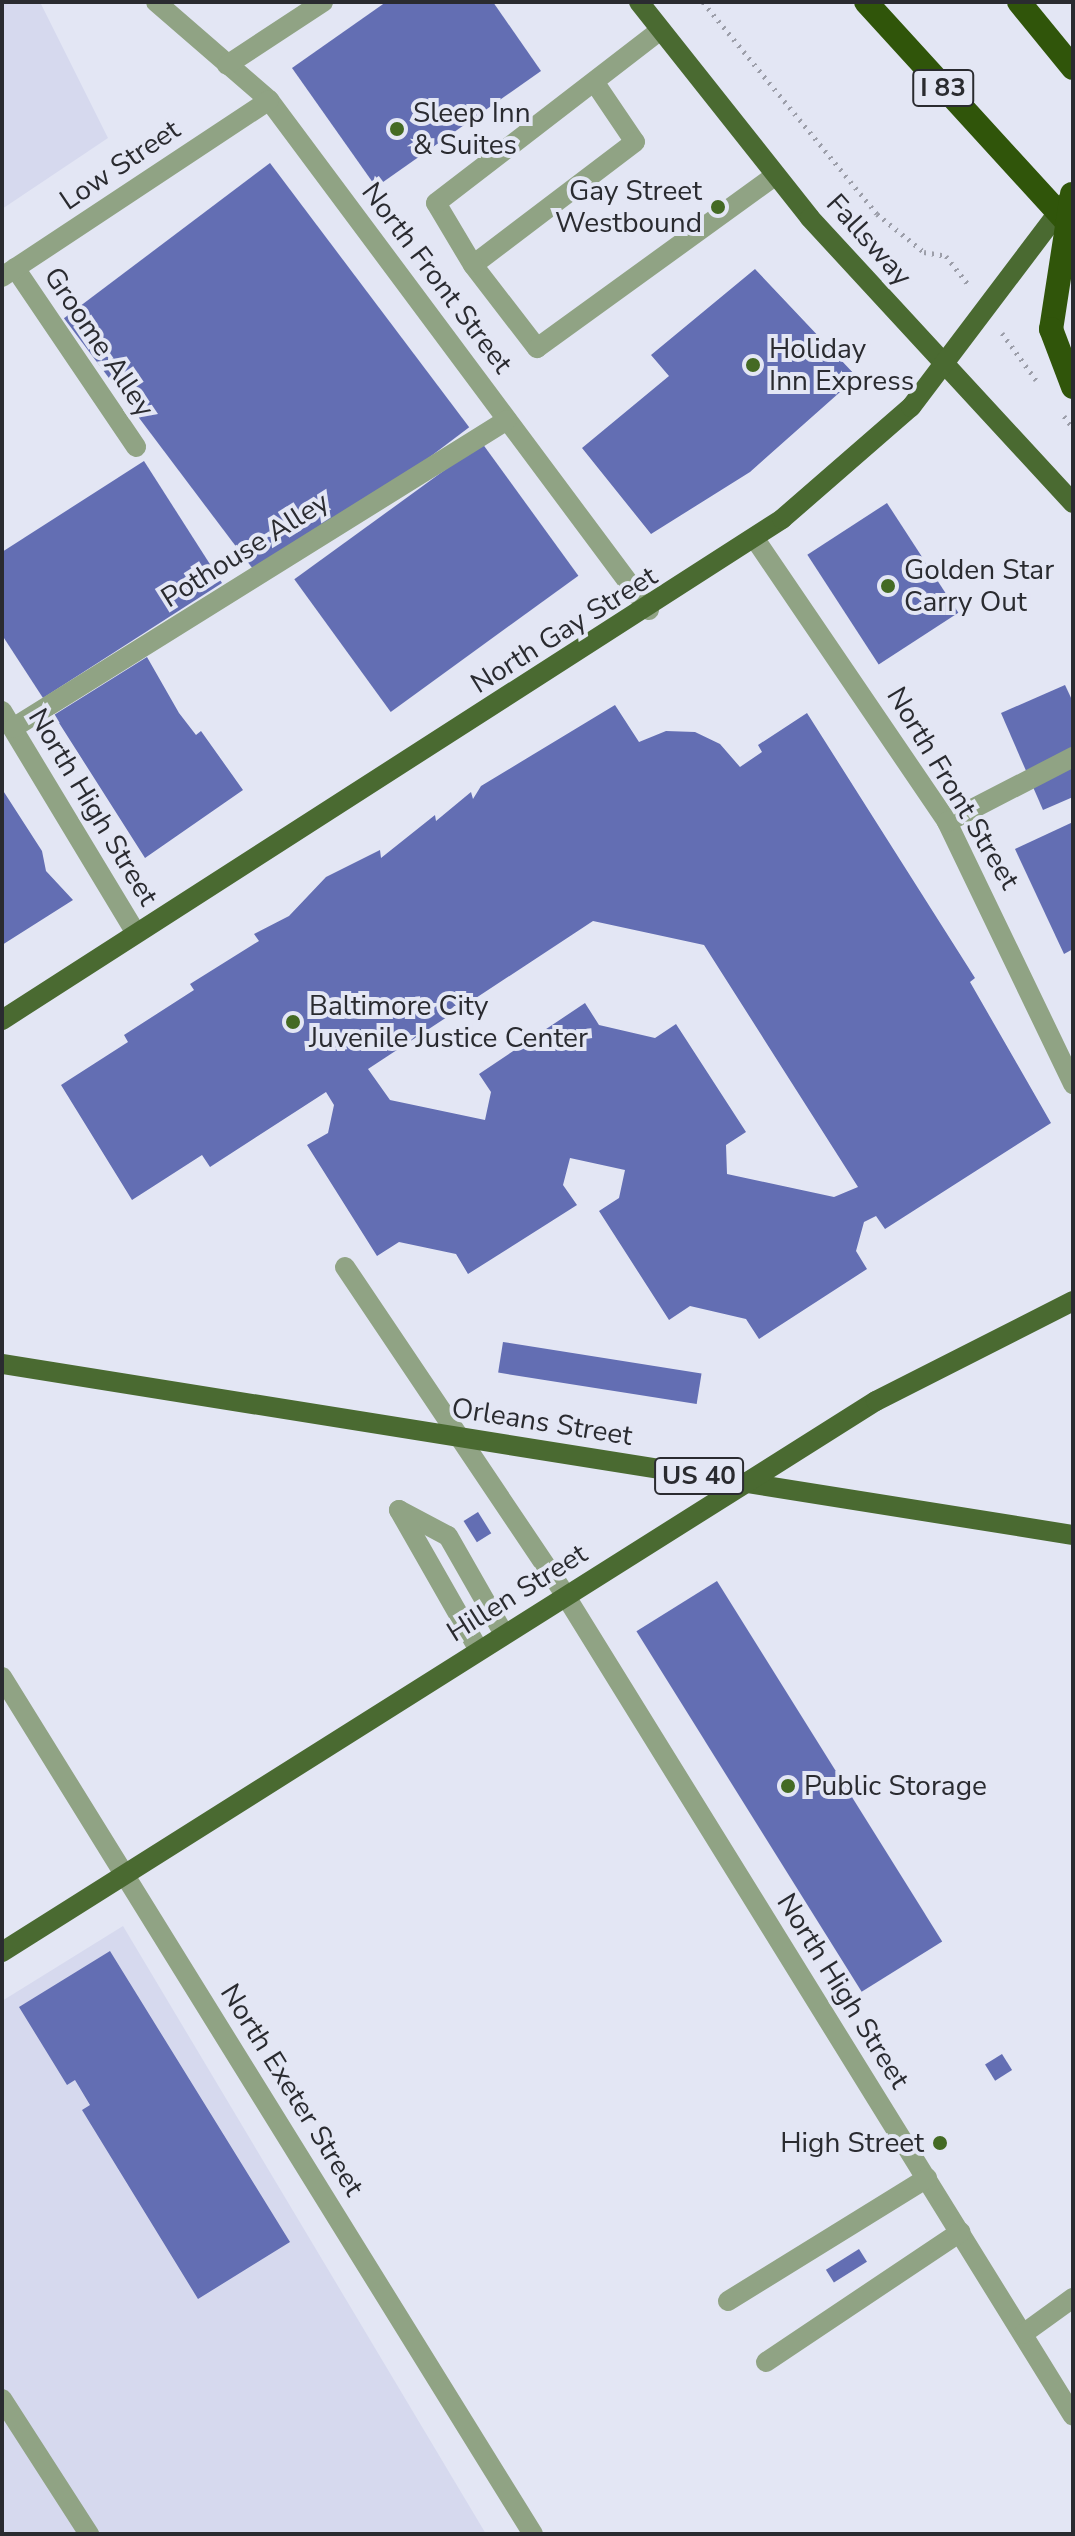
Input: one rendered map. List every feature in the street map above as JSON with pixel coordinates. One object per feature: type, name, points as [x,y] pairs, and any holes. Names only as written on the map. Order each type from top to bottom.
[{"type":"highway","name":"I 83","points":[[866,2],[1073,229]]},
{"type":"highway","points":[[1019,2],[1073,68]]},
{"type":"highway","points":[[1072,193],[1051,329],[1073,387]]},
{"type":"main road","name":"Fallsway","points":[[639,2],[775,176],[1073,503]]},
{"type":"main road","name":"North Gay Street","points":[[2,1020],[649,610],[755,539],[886,431],[945,365],[1072,193]]},
{"type":"main road","name":"Hillen Street","points":[[2,1952],[876,1401],[1073,1301]]},
{"type":"main road","name":"Orleans Street","points":[[2,1364],[1073,1535]]},
{"type":"street","name":"North Front Street","points":[[156,2],[269,100],[649,610]]},
{"type":"street","points":[[227,65],[323,2]]},
{"type":"street","points":[[659,31],[436,203],[473,265],[537,348],[775,176]]},
{"type":"street","points":[[473,265],[635,142],[595,83]]},
{"type":"street","name":"Low Street","points":[[8,272],[269,100]]},
{"type":"street","name":"Groome Alley","points":[[8,272],[136,447]]},
{"type":"street","name":"Pothouse Alley","points":[[7,719],[507,420]]},
{"type":"street","name":"North Front Street","points":[[755,539],[947,822],[1073,1084]]},
{"type":"street","name":"North High Street","points":[[7,719],[136,933]]},
{"type":"street","points":[[947,822],[1073,757]]},
{"type":"street","name":"North High Street","points":[[345,1267],[565,1595],[1073,2416]]},
{"type":"street","points":[[479,1650],[399,1510],[448,1536],[504,1634]]},
{"type":"street","name":"North Exeter Street","points":[[2,1677],[533,2534]]},
{"type":"street","points":[[728,2301],[927,2178]]},
{"type":"street","points":[[766,2362],[960,2232]]},
{"type":"street","points":[[1023,2334],[1070,2306]]},
{"type":"street","points":[[2,2399],[89,2534]]},
{"type":"path","points":[[703,2],[877,214],[924,252],[955,265]]},
{"type":"shaded area","points":[[2,2],[40,2],[108,138],[2,209]]},
{"type":"shaded area","points":[[123,1926],[486,2534],[2,2534],[2,2001]]},
{"type":"building","name":"Sleep Inn & Suites","points":[[386,2],[493,2],[541,71],[376,187],[292,68]]},
{"type":"building","points":[[270,163],[469,427],[263,583],[64,318]]},
{"type":"building","name":"Holiday Inn Express","points":[[755,269],[857,377],[750,472],[651,534],[582,448],[669,376],[651,355]]},
{"type":"building","points":[[482,443],[578,576],[391,712],[294,579]]},
{"type":"building","points":[[144,461],[222,583],[43,698],[2,635],[2,552]]},
{"type":"building","points":[[887,503],[958,613],[879,665],[807,555]]},
{"type":"building","points":[[147,657],[179,713],[196,735],[201,731],[243,790],[145,858],[54,715]]},
{"type":"building","points":[[1065,685],[1073,702],[1073,797],[1043,810],[1001,713]]},
{"type":"building","name":"Baltimore City Juvenile Justice Center","points":[[615,705],[639,742],[666,731],[695,732],[720,744],[740,767],[762,752],[758,745],[807,713],[975,978],[970,982],[1051,1123],[885,1229],[876,1216],[864,1222],[856,1251],[867,1269],[759,1339],[746,1319],[690,1306],[669,1320],[599,1211],[619,1198],[625,1170],[570,1158],[563,1185],[577,1205],[468,1274],[456,1254],[399,1242],[377,1256],[307,1145],[328,1133],[334,1105],[326,1092],[210,1167],[202,1155],[132,1200],[61,1085],[128,1042],[124,1035],[194,990],[190,984],[259,941],[254,934],[289,916],[326,877],[380,850],[381,858],[435,815],[436,821],[471,792],[473,799],[481,786]],"holes":[[[593,921],[704,945],[858,1187],[834,1197],[727,1174],[726,1145],[746,1132],[676,1024],[655,1038],[599,1025],[585,1003],[479,1074],[491,1092],[485,1120],[390,1100],[368,1069]]]},
{"type":"building","points":[[2,789],[42,851],[46,871],[73,900],[2,945]]},
{"type":"building","points":[[1073,822],[1073,949],[1064,954],[1015,849]]},
{"type":"building","points":[[503,1342],[702,1373],[697,1404],[498,1373]]},
{"type":"building","points":[[478,1512],[491,1533],[477,1542],[464,1521]]},
{"type":"building","name":"Public Storage","points":[[717,1581],[942,1941],[862,1992],[636,1631]]},
{"type":"building","points":[[110,1951],[290,2242],[198,2299],[82,2110],[90,2105],[75,2080],[67,2085],[19,2007]]},
{"type":"building","points":[[1002,2054],[1012,2070],[995,2081],[985,2065]]},
{"type":"building","points":[[859,2249],[867,2262],[834,2282],[826,2270]]},
{"type":"place","name":"Sleep Inn & Suites","points":[[397,129]]},
{"type":"place","name":"Gay Street Westbound","points":[[718,207]]},
{"type":"place","name":"Holiday Inn Express","points":[[753,365]]},
{"type":"place","name":"Golden Star Carry Out","points":[[888,586]]},
{"type":"place","name":"Baltimore City Juvenile Justice Center","points":[[293,1022]]},
{"type":"place","name":"Public Storage","points":[[788,1786]]},
{"type":"place","name":"High Street","points":[[940,2143]]}]
